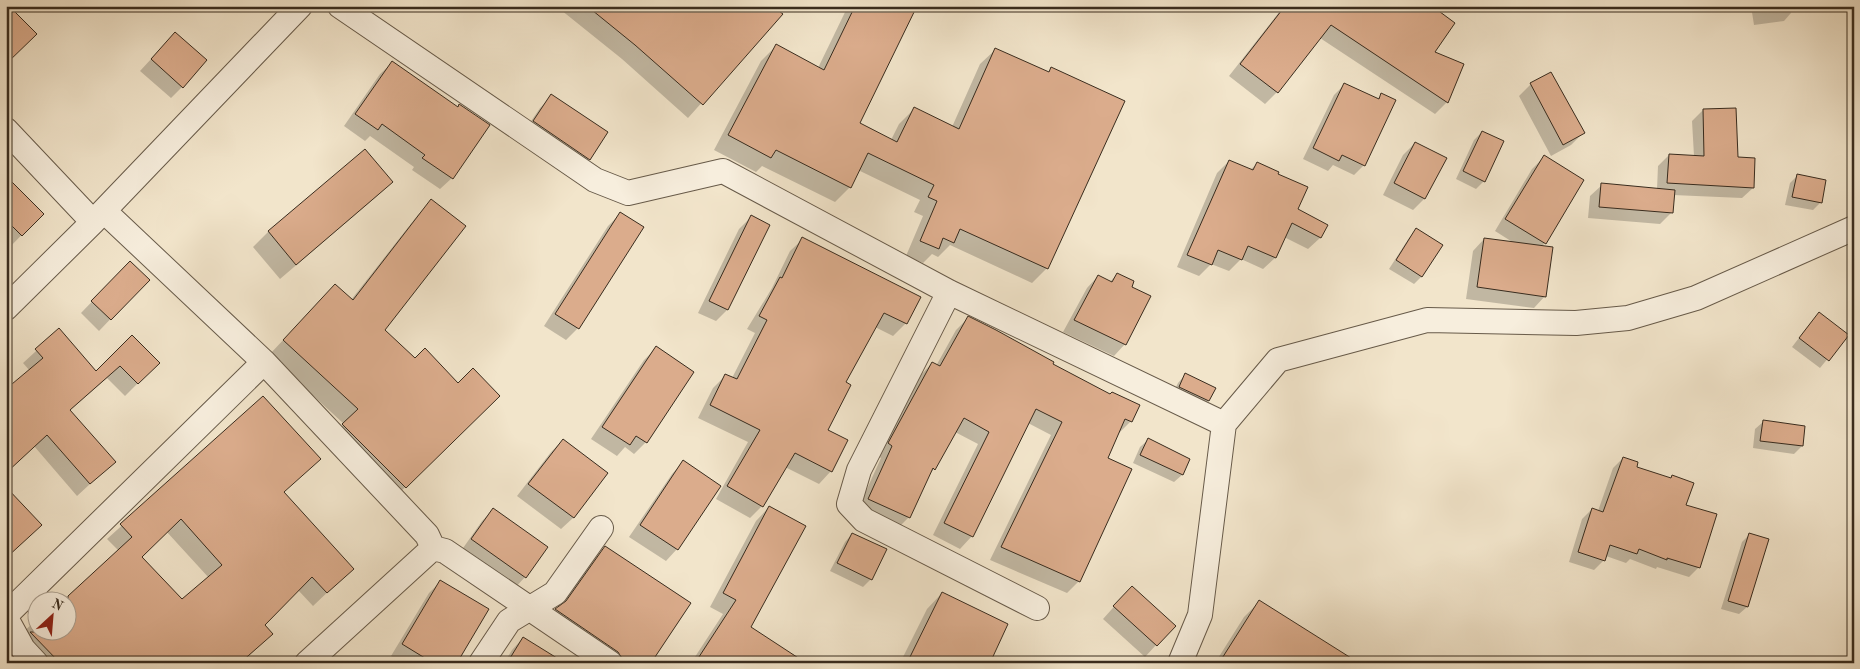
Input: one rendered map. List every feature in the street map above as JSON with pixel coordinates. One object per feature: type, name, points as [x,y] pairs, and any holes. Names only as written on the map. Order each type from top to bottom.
[{"type":"street","points":[[6,308],[99,216],[300,6]]},
{"type":"street","points":[[340,6],[595,180],[628,193],[723,171],[949,292],[1224,424]]},
{"type":"street","points":[[6,130],[99,216],[264,362],[427,535],[433,548]]},
{"type":"street","points":[[1180,663],[1200,615],[1224,424],[1278,360],[1427,320],[1576,323],[1628,318],[1696,298],[1854,228]]},
{"type":"street","points":[[949,292],[859,470],[849,504],[864,520],[1037,608]]},
{"type":"street","points":[[6,614],[264,362]]},
{"type":"street","points":[[481,663],[509,621],[555,593],[601,528]]},
{"type":"street","points":[[433,548],[445,551],[610,663]]},
{"type":"street","points":[[308,663],[433,548]]},
{"type":"street","points":[[6,618],[23,649],[36,663]]},
{"type":"building","points":[[6,6],[9,6],[37,34],[6,64]]},
{"type":"building","points":[[587,6],[772,6],[783,14],[703,105]]},
{"type":"building","points":[[855,6],[917,6],[860,123],[897,142],[914,107],[959,129],[995,48],[1049,72],[1051,67],[1125,101],[1048,269],[960,229],[954,243],[943,238],[939,249],[920,241],[937,201],[928,197],[934,185],[868,153],[851,188],[776,150],[771,158],[728,135],[776,44],[824,70]]},
{"type":"building","points":[[1285,6],[1432,6],[1455,23],[1435,52],[1464,64],[1448,103],[1331,25],[1278,93],[1240,64]]},
{"type":"building","points":[[175,32],[207,60],[183,88],[151,59]]},
{"type":"building","points":[[392,61],[458,107],[459,104],[490,125],[453,179],[422,158],[425,155],[382,124],[378,130],[355,114]]},
{"type":"building","points":[[1551,72],[1585,133],[1563,145],[1530,83]]},
{"type":"building","points":[[1344,83],[1379,99],[1381,93],[1396,100],[1365,166],[1342,155],[1339,161],[1313,148]]},
{"type":"building","points":[[551,94],[608,132],[590,160],[533,121]]},
{"type":"building","points":[[1736,108],[1738,157],[1755,158],[1754,188],[1667,183],[1669,154],[1704,156],[1703,109]]},
{"type":"building","points":[[1482,131],[1504,141],[1485,182],[1463,171]]},
{"type":"building","points":[[1415,142],[1447,158],[1425,199],[1394,183]]},
{"type":"building","points":[[365,149],[393,182],[296,265],[268,231]]},
{"type":"building","points":[[1544,155],[1584,180],[1546,244],[1505,219]]},
{"type":"building","points":[[1229,160],[1253,170],[1257,162],[1279,172],[1278,174],[1308,187],[1298,209],[1328,225],[1321,238],[1292,223],[1276,258],[1248,246],[1242,260],[1218,250],[1212,265],[1187,255]]},
{"type":"building","points":[[1797,174],[1826,180],[1822,203],[1792,197]]},
{"type":"building","points":[[6,176],[44,214],[22,236],[6,220]]},
{"type":"building","points":[[1601,183],[1675,190],[1673,213],[1599,207]]},
{"type":"building","points":[[431,199],[466,226],[385,330],[415,358],[425,348],[458,383],[473,368],[500,396],[406,488],[342,424],[358,409],[283,340],[335,284],[353,300]]},
{"type":"building","points":[[620,212],[644,227],[579,329],[555,314]]},
{"type":"building","points":[[751,215],[770,225],[728,310],[709,301]]},
{"type":"building","points":[[1416,228],[1443,245],[1422,277],[1396,260]]},
{"type":"building","points":[[802,237],[921,297],[907,324],[884,313],[846,382],[851,385],[828,430],[848,440],[832,472],[795,453],[763,507],[727,486],[760,430],[710,405],[725,374],[737,379],[767,320],[759,316],[780,277],[782,278]]},
{"type":"building","points":[[1484,238],[1553,247],[1546,297],[1477,287]]},
{"type":"building","points":[[130,261],[150,280],[111,320],[91,301]]},
{"type":"building","points":[[1117,273],[1134,281],[1132,287],[1151,296],[1126,345],[1074,320],[1098,275],[1112,282]]},
{"type":"building","points":[[1819,312],[1849,335],[1829,361],[1799,338]]},
{"type":"building","points":[[968,316],[1110,394],[1112,392],[1140,405],[1132,422],[1125,419],[1108,458],[1132,469],[1080,582],[1001,547],[1062,422],[1036,409],[973,537],[944,523],[989,432],[964,418],[935,470],[933,468],[910,518],[868,499],[892,446],[888,443],[932,362],[940,366]]},
{"type":"building","points":[[59,328],[96,371],[132,335],[160,363],[138,384],[120,366],[70,410],[116,462],[90,484],[47,435],[6,473],[6,389],[43,358],[35,349]]},
{"type":"building","points":[[656,346],[694,372],[647,443],[636,436],[630,445],[602,427]]},
{"type":"building","points":[[1185,373],[1216,388],[1209,401],[1179,387]]},
{"type":"building","points":[[263,396],[321,459],[284,492],[354,569],[327,593],[312,577],[265,625],[273,634],[240,663],[60,663],[40,642],[78,642],[78,592],[72,592],[132,537],[120,524]],"holes":[[[181,519],[222,565],[182,599],[142,557]]]},
{"type":"building","points":[[1763,420],[1805,426],[1803,446],[1760,441]]},
{"type":"building","points":[[1148,438],[1190,459],[1183,475],[1140,455]]},
{"type":"building","points":[[563,439],[608,473],[574,518],[528,484]]},
{"type":"building","points":[[1623,457],[1638,462],[1637,467],[1671,478],[1672,475],[1694,483],[1686,505],[1717,514],[1700,568],[1667,558],[1667,560],[1639,549],[1637,554],[1610,545],[1605,561],[1578,552],[1592,508],[1603,512]]},
{"type":"building","points":[[683,460],[721,486],[678,550],[640,525]]},
{"type":"building","points":[[6,487],[42,525],[6,558]]},
{"type":"building","points":[[769,506],[806,526],[751,627],[806,663],[695,663],[736,600],[723,593]]},
{"type":"building","points":[[493,508],[548,547],[526,578],[471,539]]},
{"type":"building","points":[[852,533],[887,549],[872,580],[837,563]]},
{"type":"building","points":[[1749,533],[1769,539],[1748,607],[1728,601]]},
{"type":"building","points":[[605,546],[691,603],[651,663],[627,663],[618,652],[555,609],[566,601]]},
{"type":"building","points":[[440,580],[489,609],[457,663],[433,663],[402,644]]},
{"type":"building","points":[[1132,586],[1176,626],[1157,646],[1113,606]]},
{"type":"building","points":[[942,592],[1008,624],[990,663],[907,663]]},
{"type":"building","points":[[1259,600],[1359,663],[1219,663]]},
{"type":"building","points":[[523,637],[565,663],[507,663]]}]
